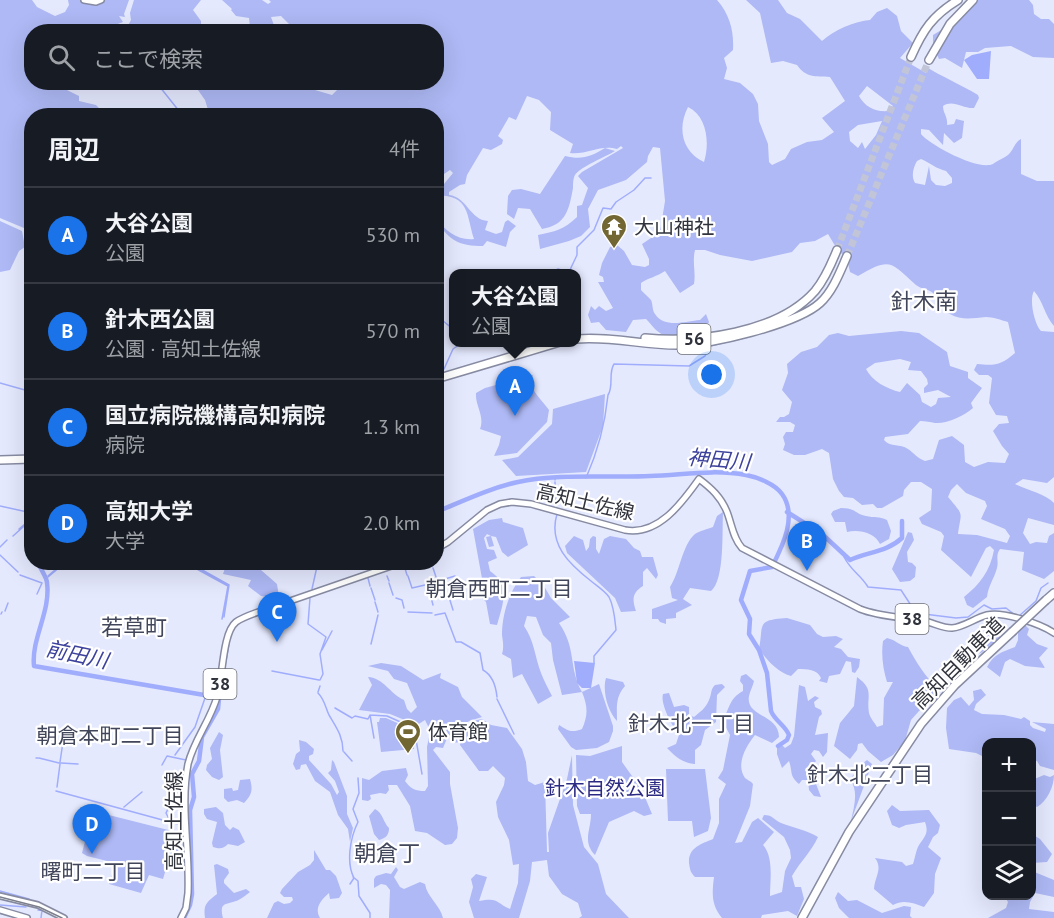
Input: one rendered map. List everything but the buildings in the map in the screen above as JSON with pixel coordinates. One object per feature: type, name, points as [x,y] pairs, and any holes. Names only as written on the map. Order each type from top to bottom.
[{"type":"highway","points":[[911,57],[930,22],[958,0]]},
{"type":"highway","points":[[929,60],[950,24],[973,0]]},
{"type":"highway","name":"56","points":[[581,337],[601,334],[662,339],[700,338],[755,326],[788,312],[805,301],[824,280],[837,250]]},
{"type":"highway","name":"56","points":[[581,338],[622,339],[679,346],[703,344],[757,330],[801,314],[819,304],[826,296],[847,256]]},
{"type":"highway","points":[[788,312],[801,314],[805,301]]},
{"type":"highway","points":[[444,375],[531,347]]},
{"type":"highway","points":[[444,376],[543,347]]},
{"type":"highway","points":[[0,462],[24,461]]},
{"type":"highway","name":"高知自動車道","points":[[802,918],[849,832],[921,724],[955,685],[1054,593]]},
{"type":"main road","points":[[84,0],[96,2],[101,0]]},
{"type":"main road","name":"高知土佐線","points":[[444,544],[487,510],[512,502],[531,504],[625,530],[640,530],[675,510],[699,479],[720,498],[735,537],[742,548],[867,612],[924,621],[949,628],[988,615],[996,615],[1046,627],[1054,633]]},
{"type":"main road","name":"高知土佐線","points":[[181,918],[186,908],[188,893],[185,794],[187,770],[195,743],[217,698],[228,636],[233,625],[240,619],[261,611],[380,570]]},
{"type":"main road","points":[[0,896],[38,905],[64,918]]},
{"type":"main road","points":[[0,910],[27,918]]},
{"type":"green space","points":[[0,0],[32,0],[37,7],[55,16],[65,12],[69,5],[68,0],[129,0],[125,17],[119,16],[123,22],[118,24],[24,24],[24,90],[67,90],[79,96],[79,101],[96,105],[99,108],[24,108],[24,228],[0,218]]},
{"type":"green space","points":[[134,0],[201,0],[193,10],[201,24],[129,24]]},
{"type":"green space","points":[[222,0],[262,0],[268,4],[271,2],[269,0],[717,0],[728,17],[733,36],[733,50],[724,58],[727,68],[724,79],[740,83],[753,94],[758,104],[759,121],[768,144],[769,162],[772,165],[785,159],[791,149],[807,142],[822,140],[834,132],[822,118],[845,101],[830,77],[807,74],[797,65],[783,61],[771,63],[760,13],[746,0],[778,0],[787,13],[800,19],[822,41],[845,27],[870,20],[877,12],[887,8],[897,16],[901,31],[913,43],[900,58],[926,73],[925,66],[978,95],[979,98],[974,108],[954,104],[943,106],[947,125],[954,124],[956,119],[964,121],[962,138],[954,143],[944,133],[943,145],[929,130],[921,129],[921,134],[955,156],[986,165],[993,164],[1008,155],[1021,139],[1021,174],[1037,181],[1054,181],[1054,326],[1034,291],[1032,305],[1038,328],[1041,331],[1054,332],[1054,477],[1047,483],[1023,479],[1015,484],[1054,503],[1054,525],[1028,518],[1023,533],[1030,544],[1047,543],[1049,536],[1054,533],[1054,571],[1044,579],[1022,570],[1024,552],[1000,549],[997,568],[987,597],[973,608],[967,605],[964,597],[984,576],[994,550],[990,546],[986,548],[971,577],[941,550],[944,536],[941,532],[922,524],[919,518],[931,510],[932,489],[921,482],[911,482],[904,490],[903,496],[882,508],[877,508],[873,504],[862,505],[853,498],[844,497],[839,491],[833,479],[829,453],[822,449],[805,455],[794,455],[783,450],[785,444],[783,437],[786,432],[793,432],[795,425],[790,422],[776,422],[780,417],[789,414],[792,402],[782,390],[788,373],[787,364],[801,352],[817,347],[829,335],[838,333],[849,336],[901,331],[919,333],[947,352],[950,366],[968,372],[968,378],[982,388],[971,403],[973,408],[960,417],[940,423],[920,421],[908,434],[885,437],[884,440],[890,444],[905,447],[925,461],[933,459],[939,440],[952,436],[964,445],[965,462],[974,467],[988,462],[1005,463],[1009,454],[993,431],[999,424],[1009,423],[1007,416],[996,415],[989,403],[992,378],[988,375],[979,375],[974,370],[977,364],[998,364],[1015,353],[1008,322],[989,317],[959,318],[954,316],[944,310],[933,293],[918,286],[901,271],[890,265],[877,266],[858,276],[850,272],[847,259],[837,249],[828,234],[815,241],[800,243],[792,252],[752,261],[705,250],[695,250],[694,284],[680,293],[665,271],[641,283],[641,290],[651,300],[653,311],[659,319],[676,323],[700,320],[706,314],[709,322],[707,326],[686,334],[669,336],[659,332],[646,319],[633,320],[626,332],[606,330],[599,322],[591,323],[588,315],[591,306],[595,310],[599,306],[606,311],[613,308],[598,282],[604,282],[603,277],[599,275],[610,247],[617,245],[624,251],[632,265],[645,267],[649,265],[649,259],[642,244],[660,232],[665,201],[660,148],[653,147],[647,162],[626,180],[598,190],[588,209],[590,227],[581,236],[540,249],[538,235],[559,229],[577,217],[577,206],[582,205],[588,188],[578,176],[623,148],[621,146],[617,149],[605,148],[570,153],[573,144],[550,130],[551,112],[539,100],[527,96],[516,120],[509,117],[498,136],[503,140],[502,144],[491,150],[483,148],[467,175],[465,184],[449,192],[449,195],[460,200],[477,217],[488,221],[485,230],[496,234],[502,232],[508,220],[516,226],[510,232],[506,247],[487,241],[483,246],[468,245],[456,241],[444,231],[444,227],[458,237],[474,239],[465,208],[456,199],[444,196],[444,184],[453,173],[450,170],[444,174],[444,108],[207,108],[198,90],[315,90],[332,95],[337,90],[444,90],[444,24],[289,24],[281,16],[271,17],[274,24],[250,24],[249,18],[236,16]],"holes":[[[867,86],[893,106],[888,111],[879,111],[867,106],[859,96]],[[688,107],[703,123],[707,139],[704,162],[686,146],[682,131]],[[882,121],[876,135],[865,149],[862,142],[858,148],[850,141],[849,132],[858,125]],[[921,159],[946,171],[952,178],[952,183],[945,186],[936,185],[931,180],[929,166],[925,185],[915,183],[914,166]],[[900,359],[911,362],[908,370],[921,371],[927,379],[928,384],[924,388],[924,393],[938,390],[951,397],[938,398],[936,404],[931,407],[922,402],[920,395],[907,383],[900,392],[885,387],[876,381],[866,369],[875,363]],[[957,484],[966,493],[985,501],[987,506],[981,519],[1005,529],[1010,536],[1007,543],[977,535],[958,534],[961,517],[948,497]]]},
{"type":"green space","points":[[976,0],[1029,0],[1033,5],[1034,14],[1041,19],[1049,19],[1054,24],[1054,58],[1033,57],[1011,46],[966,52],[962,68],[945,58],[939,59],[933,46],[933,35],[949,28]]},
{"type":"green space","points":[[605,148],[615,151],[588,165],[575,175],[568,210],[556,224],[542,229],[530,209],[518,208],[514,219],[507,214],[508,196],[512,190],[521,189],[540,194],[565,156],[586,157]]},
{"type":"green space","points":[[0,221],[22,231],[24,248],[19,251],[10,270],[0,272]]},
{"type":"green space","points":[[533,375],[533,389],[549,410],[547,422],[517,453],[494,456],[501,436],[480,429],[481,420],[476,393],[485,388]]},
{"type":"green space","points":[[605,394],[603,426],[586,472],[516,476],[502,460],[518,457],[552,424],[553,409]]},
{"type":"green space","points":[[841,508],[887,520],[891,531],[889,539],[880,544],[878,540],[866,533],[847,532],[845,522],[835,522],[831,514]]},
{"type":"green space","points":[[723,512],[721,566],[715,585],[711,591],[690,588],[683,599],[692,605],[676,613],[676,618],[666,619],[666,624],[658,619],[652,619],[652,609],[678,600],[672,598],[670,587],[687,545],[697,533],[713,527],[717,516]]},
{"type":"green space","points":[[502,518],[503,522],[523,528],[528,545],[508,557],[502,552],[496,537],[487,534],[484,538],[487,549],[494,550],[497,558],[488,562],[490,571],[501,582],[504,595],[497,625],[490,624],[486,602],[480,596],[483,584],[473,529],[489,520]]},
{"type":"green space","points":[[908,532],[912,533],[914,540],[907,552],[908,562],[916,567],[915,577],[910,581],[900,582],[892,569]]},
{"type":"green space","points":[[491,536],[494,546],[489,547],[486,537]]},
{"type":"green space","points":[[574,536],[583,540],[586,551],[593,536],[596,537],[596,549],[599,554],[604,539],[610,536],[626,539],[640,551],[642,557],[653,557],[658,575],[656,579],[647,568],[643,572],[643,586],[634,597],[636,611],[621,612],[615,598],[567,553],[565,546]]},
{"type":"green space","points":[[224,570],[261,570],[277,584],[279,597],[276,599],[277,603],[274,604],[273,598],[261,596],[248,586],[251,580],[223,574]]},
{"type":"green space","points":[[534,576],[570,617],[559,623],[568,641],[575,674],[582,692],[562,695],[551,643],[543,635],[536,617],[527,616],[524,626],[542,676],[552,696],[538,704],[522,674],[513,678],[511,659],[502,654],[503,619],[510,597],[521,577]]},
{"type":"green space","points":[[787,618],[810,625],[817,634],[823,637],[836,636],[843,639],[834,647],[841,649],[848,657],[860,659],[855,673],[852,672],[851,662],[846,661],[840,674],[829,676],[827,683],[819,681],[821,678],[819,675],[811,670],[798,669],[791,676],[777,669],[759,649],[762,629],[765,622]]},
{"type":"green space","points":[[1025,625],[1029,629],[1027,635],[1037,644],[1048,648],[1039,658],[1045,668],[1025,666],[1010,659],[1005,662],[1000,677],[987,667],[996,656],[1015,647],[1018,632]]},
{"type":"green space","points":[[999,626],[1000,637],[981,653],[976,654],[968,646],[985,640],[989,628]]},
{"type":"green space","points":[[887,638],[908,647],[925,675],[939,689],[939,698],[919,711],[911,720],[905,741],[893,755],[881,762],[862,743],[858,744],[857,750],[850,759],[834,746],[840,723],[854,706],[857,677],[868,690],[870,717],[877,727],[883,725],[884,698],[893,682],[887,682],[883,667],[883,641]]},
{"type":"green space","points":[[381,663],[401,666],[423,680],[441,673],[440,678],[458,687],[462,697],[482,717],[469,721],[461,728],[459,742],[454,743],[446,730],[430,730],[425,720],[417,725],[390,714],[359,710],[372,685],[368,677],[383,683],[404,700],[411,713],[417,707],[407,683],[394,679],[388,671],[368,666]]},
{"type":"green space","points":[[746,674],[754,681],[749,703],[752,708],[774,724],[778,729],[779,737],[772,743],[755,735],[743,755],[742,773],[753,784],[750,806],[735,843],[742,842],[752,822],[758,818],[774,832],[763,845],[770,862],[770,896],[782,892],[785,871],[791,858],[784,837],[762,819],[764,815],[818,837],[792,876],[795,887],[801,887],[804,899],[797,916],[788,911],[762,915],[761,918],[722,918],[713,899],[714,877],[695,877],[690,869],[689,858],[693,850],[713,839],[719,823],[719,799],[726,784],[718,778],[723,770],[730,735],[722,720],[732,701],[743,691],[740,681],[741,676]]},
{"type":"green space","points":[[606,678],[623,682],[625,686],[618,698],[617,721],[607,701]]},
{"type":"green space","points":[[599,684],[613,731],[609,742],[597,748],[576,750],[571,747],[558,729],[559,725],[570,731],[582,729],[586,711],[582,692]]},
{"type":"green space","points":[[722,684],[725,687],[717,695],[716,722],[705,730],[701,745],[695,750],[695,764],[683,761],[667,748],[676,744],[679,735],[665,709],[663,694],[669,693],[674,707],[684,705],[689,707],[689,715],[694,717],[703,710],[713,687]]},
{"type":"green space","points":[[799,685],[805,687],[808,701],[815,696],[819,698],[814,702],[815,707],[821,710],[822,714],[819,717],[815,735],[828,733],[827,752],[823,757],[819,751],[814,750],[811,754],[816,761],[807,772],[813,776],[821,797],[814,796],[809,790],[808,780],[802,780],[799,784],[796,781],[792,776],[789,761],[782,768],[777,754],[777,748],[781,744],[785,748],[791,744],[794,736]]},
{"type":"green space","points":[[981,689],[986,695],[976,704],[974,710],[982,714],[1004,715],[1021,719],[1024,717],[1030,721],[1033,728],[1045,732],[1046,729],[1032,722],[1054,724],[1054,770],[1040,766],[1036,761],[1036,738],[982,738],[982,756],[949,749],[946,728],[947,708],[954,700],[961,697],[969,706],[974,700],[973,691]]},
{"type":"green space","points":[[380,718],[386,718],[411,729],[414,749],[381,752],[377,722]]},
{"type":"green space","points":[[482,719],[491,725],[507,728],[522,749],[528,781],[535,785],[545,782],[547,852],[549,852],[548,833],[567,779],[572,755],[573,805],[584,847],[598,864],[606,894],[629,918],[579,918],[582,916],[578,903],[562,894],[549,876],[547,860],[532,862],[530,881],[519,918],[474,918],[469,902],[473,887],[471,879],[476,874],[487,877],[479,901],[494,900],[510,909],[518,883],[519,864],[513,865],[509,840],[498,817],[496,802],[505,778],[493,766],[488,771],[479,771],[460,745],[465,727],[471,722]]},
{"type":"green space","points":[[445,731],[448,736],[443,748],[436,747],[433,750],[450,772],[458,828],[457,838],[452,844],[445,845],[427,833],[415,831],[410,806],[397,785],[388,785],[389,790],[386,794],[370,795],[371,799],[368,801],[362,800],[362,778],[369,780],[382,771],[406,768],[408,775],[405,781],[407,784],[418,791],[425,791],[428,786],[427,747],[430,732]]},
{"type":"green space","points":[[219,732],[223,735],[220,750],[223,777],[219,780],[212,777],[206,770],[212,759],[210,748]]},
{"type":"green space","points":[[299,740],[306,742],[314,749],[309,760],[331,784],[337,795],[339,792],[335,781],[328,773],[331,770],[332,760],[334,762],[347,796],[347,814],[353,828],[350,842],[348,829],[338,815],[330,792],[315,781],[306,764],[296,770],[293,764],[296,754],[300,751]]},
{"type":"green space","name":"針木自然公園","points":[[622,746],[622,762],[642,790],[652,814],[644,816],[634,811],[609,822],[595,855],[588,841],[591,814],[580,814],[577,806],[576,755],[590,756]]},
{"type":"green space","points":[[867,760],[872,764],[851,821],[855,794],[850,779]]},
{"type":"green space","points":[[666,769],[705,769],[711,818],[708,831],[694,837],[692,821],[668,821]]},
{"type":"green space","points":[[1044,775],[1050,777],[1054,775],[1047,797],[1037,807],[1036,806],[1036,778]]},
{"type":"green space","points":[[250,779],[251,792],[244,803],[237,800],[228,802],[224,798],[224,789],[238,790],[240,780]]},
{"type":"green space","points":[[892,805],[900,811],[929,810],[940,825],[938,833],[928,847],[941,858],[935,874],[934,893],[924,907],[905,902],[893,905],[874,889],[878,869],[875,858],[902,862],[906,866],[913,864],[918,847],[925,837],[925,822],[899,828],[892,825],[887,811]]},
{"type":"green space","points":[[216,807],[223,813],[225,825],[230,830],[233,827],[239,830],[245,842],[238,846],[228,844],[221,848],[213,847],[217,822],[207,819],[204,809]]},
{"type":"green space","points":[[375,809],[389,828],[387,836],[379,840],[374,834],[369,816]]},
{"type":"green space","points":[[97,812],[180,833],[181,841],[174,863],[168,862],[163,879],[149,875],[141,893],[109,884],[115,863],[82,853],[92,815]]},
{"type":"green space","points":[[1036,836],[1052,854],[1047,862],[1036,863]]},
{"type":"green space","points":[[314,850],[326,870],[330,870],[336,876],[342,893],[339,898],[330,899],[329,893],[323,898],[318,908],[320,918],[267,918],[274,903],[278,901],[284,904],[293,900],[292,897],[284,897],[280,893],[298,872],[314,860]]},
{"type":"green space","points":[[214,865],[228,869],[229,873],[224,883],[234,893],[246,889],[250,892],[239,900],[224,905],[222,907],[223,918],[205,918],[206,904],[217,894]]},
{"type":"green space","points":[[396,867],[398,870],[394,877],[400,887],[404,889],[420,882],[425,884],[443,918],[389,918],[390,890],[386,885],[381,884],[374,888],[374,879],[386,873],[391,874]]},
{"type":"green space","points":[[1036,873],[1054,880],[1054,897],[1036,893]]},
{"type":"green space","points":[[838,892],[848,901],[857,900],[882,913],[904,906],[911,907],[910,916],[912,918],[849,918],[839,908],[835,898]]},
{"type":"green space","points":[[1007,900],[1031,900],[1029,909],[1054,912],[1054,918],[988,918],[1006,908]]},
{"type":"shaded area","points":[[991,51],[989,79],[977,79],[964,60],[972,55]]},
{"type":"shaded area","points":[[574,661],[595,663],[591,688],[582,688],[577,683]]},
{"type":"waterway","points":[[162,90],[177,108]]},
{"type":"waterway","points":[[570,269],[577,255],[577,247],[594,230],[603,208],[611,209],[616,202],[634,190],[645,178],[651,178]]},
{"type":"waterway","points":[[444,322],[449,326]]},
{"type":"waterway","points":[[586,478],[600,437],[614,364],[689,366],[705,356],[710,346],[748,337]]},
{"type":"waterway","points":[[444,369],[456,347]]},
{"type":"waterway","points":[[0,383],[24,390]]},
{"type":"waterway","name":"神田川","points":[[444,509],[497,488],[533,479],[722,472],[750,476],[775,487],[787,503],[789,512],[787,531],[772,567],[750,571],[741,600],[750,619],[749,634],[759,650],[767,673],[771,711],[789,735],[787,740],[778,746]]},
{"type":"waterway","points":[[555,482],[556,503]]},
{"type":"waterway","points":[[0,506],[24,511]]},
{"type":"waterway","points":[[787,512],[822,534],[850,560],[896,543],[902,538],[902,521]]},
{"type":"waterway","points":[[557,514],[555,535],[562,552],[575,568],[607,595],[613,609],[616,630],[594,656],[594,663]]},
{"type":"waterway","points":[[19,529],[24,525]]},
{"type":"waterway","points":[[13,536],[24,526]]},
{"type":"waterway","points":[[0,547],[7,540]]},
{"type":"waterway","points":[[0,555],[18,572]]},
{"type":"waterway","points":[[844,557],[868,587],[901,590],[916,613],[956,618],[968,617],[984,605],[992,609],[1006,608],[1015,615]]},
{"type":"waterway","name":"前田川","points":[[42,570],[47,581],[47,593],[35,646],[34,666],[216,697]]},
{"type":"waterway","points":[[48,576],[55,570]]},
{"type":"waterway","points":[[48,577],[56,570]]},
{"type":"waterway","points":[[199,570],[228,586],[222,619]]},
{"type":"waterway","points":[[202,570],[229,585],[224,617]]},
{"type":"waterway","points":[[312,589],[316,570]]},
{"type":"waterway","points":[[406,570],[407,575]]},
{"type":"waterway","points":[[434,570],[437,580]]},
{"type":"waterway","points":[[20,575],[42,583],[37,594]]},
{"type":"waterway","points":[[387,576],[389,581]]},
{"type":"waterway","points":[[408,576],[412,588],[425,585]]},
{"type":"waterway","points":[[428,584],[455,576]]},
{"type":"waterway","points":[[368,578],[370,586]]},
{"type":"waterway","points":[[456,578],[457,582]]},
{"type":"waterway","points":[[389,583],[393,595]]},
{"type":"waterway","points":[[1019,616],[1036,601],[1041,588],[1048,583]]},
{"type":"waterway","points":[[453,610],[449,597],[459,591],[457,584]]},
{"type":"waterway","points":[[428,586],[433,605]]},
{"type":"waterway","points":[[371,588],[375,600]]},
{"type":"waterway","points":[[310,598],[308,624],[326,637],[320,654],[323,674],[320,680]]},
{"type":"waterway","points":[[396,598],[402,600],[404,608]]},
{"type":"waterway","points":[[375,602],[378,612]]},
{"type":"waterway","points":[[5,611],[8,603]]},
{"type":"waterway","points":[[408,612],[432,613]]},
{"type":"waterway","points":[[435,615],[445,613],[456,642],[461,642],[480,653],[483,670],[493,682],[497,697]]},
{"type":"waterway","points":[[371,644],[378,615]]},
{"type":"waterway","points":[[322,650],[332,631]]},
{"type":"waterway","points":[[225,666],[229,644]]},
{"type":"waterway","points":[[272,671],[319,680]]},
{"type":"waterway","points":[[318,692],[320,686]]},
{"type":"waterway","points":[[220,700],[222,689]]},
{"type":"waterway","points":[[318,693],[339,732],[343,751]]},
{"type":"waterway","points":[[175,755],[195,727],[205,698]]},
{"type":"waterway","name":"前田川","points":[[184,918],[192,894],[190,810],[194,797],[192,774],[199,761],[202,737],[218,709],[219,699]]},
{"type":"waterway","points":[[497,699],[514,734]]},
{"type":"waterway","points":[[335,708],[352,718],[355,716],[368,719],[370,715],[374,738]]},
{"type":"waterway","points":[[370,715],[387,716],[414,728],[422,774]]},
{"type":"waterway","points":[[65,737],[67,725]]},
{"type":"waterway","points":[[60,762],[63,742]]},
{"type":"waterway","points":[[344,752],[352,761]]},
{"type":"waterway","points":[[162,765],[167,756],[186,760]]},
{"type":"waterway","points":[[39,758],[59,763]]},
{"type":"waterway","points":[[61,763],[78,764]]},
{"type":"waterway","points":[[57,787],[60,764]]},
{"type":"waterway","points":[[350,884],[354,878],[350,858],[351,843],[358,822],[353,809],[359,793],[358,778]]},
{"type":"waterway","points":[[171,800],[183,783]]},
{"type":"waterway","points":[[56,791],[181,825],[183,839]]},
{"type":"waterway","points":[[124,807],[142,792]]},
{"type":"waterway","points":[[172,800],[166,813],[169,819],[181,823]]},
{"type":"waterway","points":[[353,877],[358,881],[359,896],[370,913],[370,918]]},
{"type":"waterway","points":[[0,891],[29,899]]},
{"type":"waterway","points":[[0,905],[26,907]]},
{"type":"waterway","points":[[38,910],[46,911]]},
{"type":"waterway","points":[[41,918],[42,910]]},
{"type":"tunnel","points":[[837,250],[911,57]]},
{"type":"tunnel","points":[[847,256],[929,60]]},
{"type":"tram line","points":[[0,897],[39,907],[62,918]]},
{"type":"place","name":"大山神社","points":[[614,250]]},
{"type":"place","name":"大谷公園","points":[[515,416]]},
{"type":"place","name":"針木西公園","points":[[807,571]]},
{"type":"place","name":"国立病院機構高知病院","points":[[277,642]]},
{"type":"place","name":"体育館","points":[[408,755]]},
{"type":"place","name":"高知大学","points":[[92,854]]},
{"type":"district","name":"針木南","points":[[924,301]]},
{"type":"district","name":"朝倉西町二丁目","points":[[499,589]]},
{"type":"district","name":"若草町","points":[[134,627]]},
{"type":"district","name":"針木北一丁目","points":[[691,724]]},
{"type":"district","name":"朝倉本町二丁目","points":[[110,736]]},
{"type":"district","name":"針木北二丁目","points":[[870,775]]},
{"type":"district","name":"朝倉丁","points":[[387,853]]},
{"type":"district","name":"曙町二丁目","points":[[93,872]]}]
